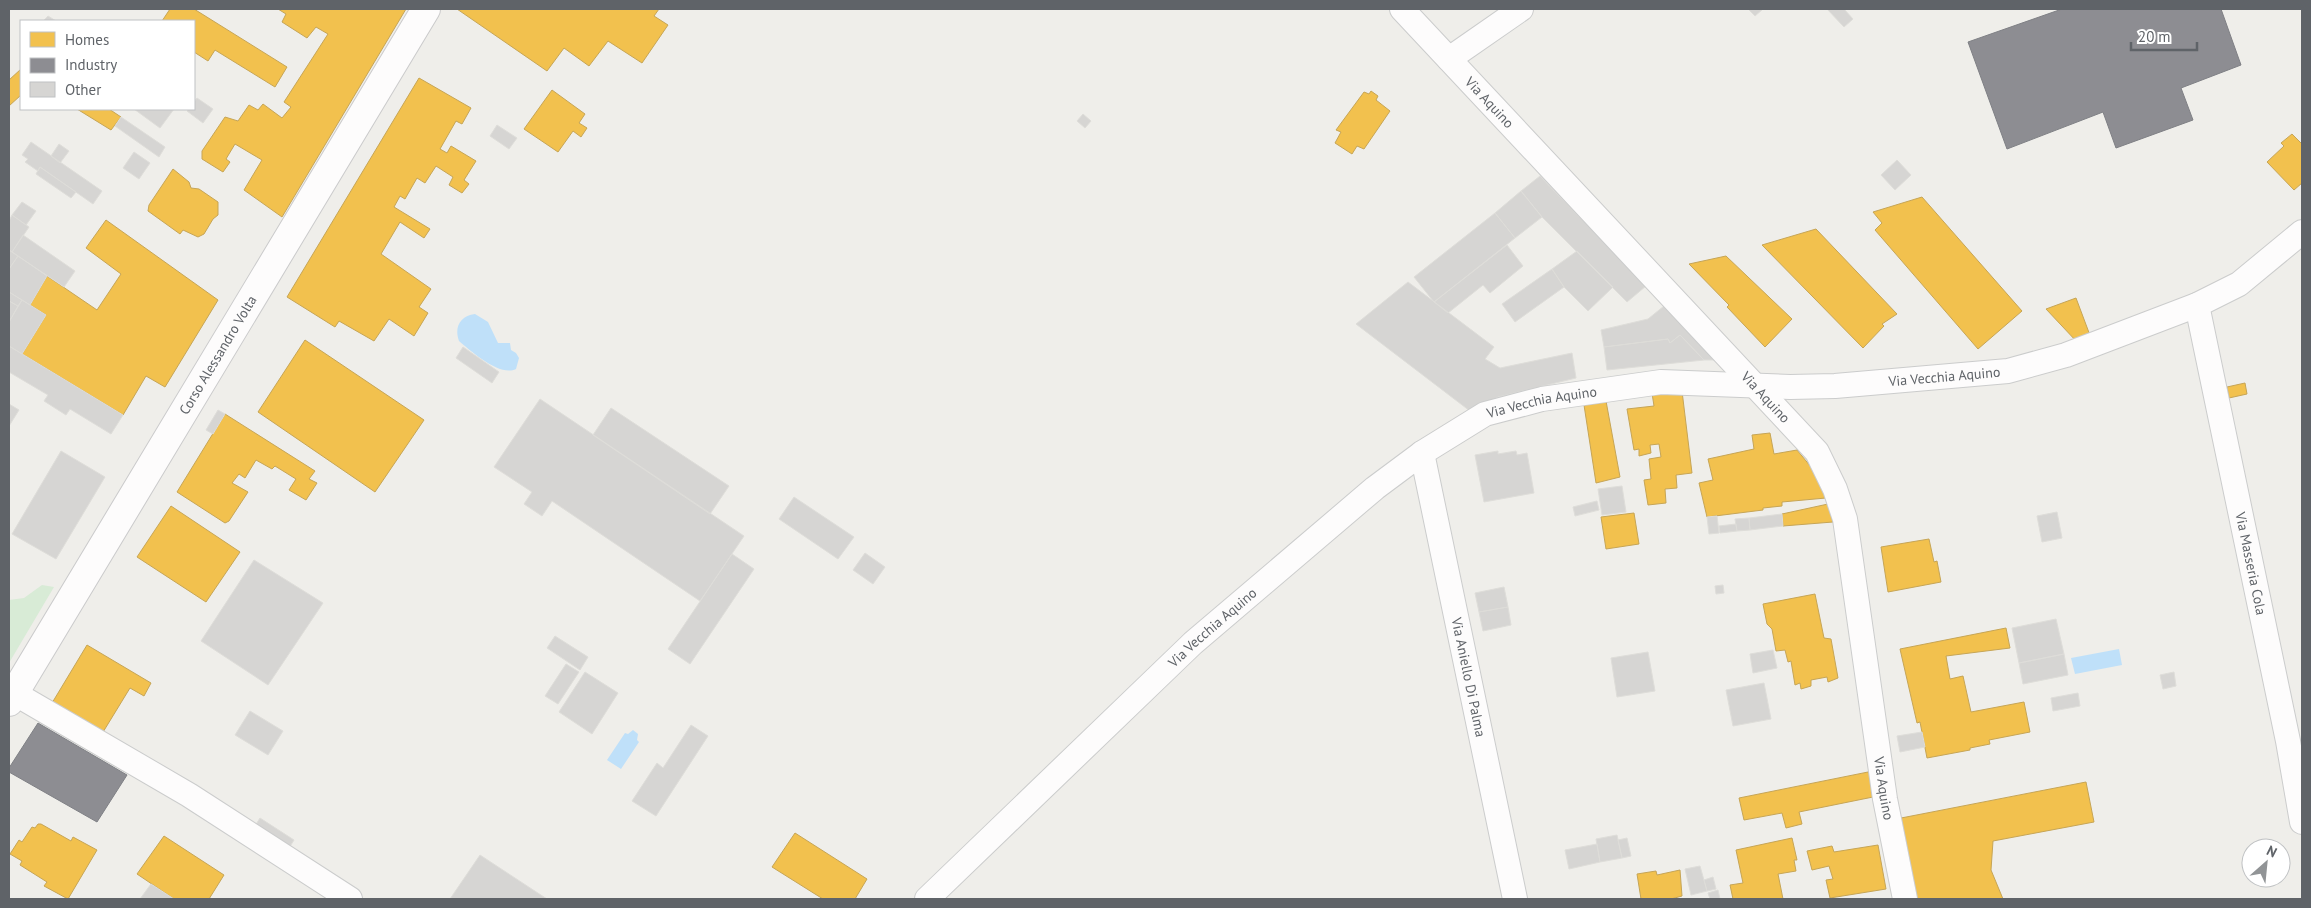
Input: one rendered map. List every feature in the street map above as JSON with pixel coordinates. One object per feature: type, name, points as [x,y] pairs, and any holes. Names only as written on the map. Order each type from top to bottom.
[{"type":"main road","name":"Corso Alessandro Volta","points":[[11,698],[426,9]]},
{"type":"street","name":"Via Aquino","points":[[1402,9],[1817,452],[1835,489],[1845,519],[1885,799],[1905,899]]},
{"type":"street","points":[[1449,59],[1522,9]]},
{"type":"street","name":"Via Vecchia Aquino","points":[[927,899],[1193,643],[1375,488],[1422,454],[1485,414],[1542,399],[1662,382],[1756,386],[1835,386],[2008,371],[2066,356],[2197,305],[2239,284],[2302,232]]},
{"type":"street","name":"Via Masseria Cola","points":[[2197,305],[2288,741],[2302,822]]},
{"type":"street","name":"Via Aniello Di Palma","points":[[1422,454],[1515,899]]},
{"type":"street","points":[[11,698],[189,795],[350,899]]},
{"type":"green space","points":[[42,585],[54,587],[9,663],[9,600],[24,598]]},
{"type":"water","points":[[475,314],[488,322],[498,343],[510,343],[511,350],[519,358],[516,369],[509,371],[494,367],[459,341],[457,331],[460,323],[465,317]]},
{"type":"water","points":[[2119,649],[2122,665],[2075,674],[2071,658]]},
{"type":"water","points":[[633,730],[638,734],[637,740],[639,742],[621,769],[607,760],[625,733],[628,734]]},
{"type":"building: Homes","points":[[170,9],[194,9],[287,67],[275,87],[215,50],[208,61],[195,53],[195,20],[163,20]]},
{"type":"building: Homes","points":[[278,9],[406,9],[282,217],[244,190],[262,160],[235,144],[226,159],[230,162],[223,172],[202,159],[202,151],[225,117],[238,121],[249,105],[258,110],[263,104],[282,118],[291,107],[284,102],[328,34],[316,27],[307,38],[282,22],[286,14]]},
{"type":"building: Homes","points":[[457,9],[659,9],[654,16],[668,25],[642,63],[608,41],[589,66],[564,48],[547,71]]},
{"type":"building: Homes","points":[[20,70],[20,96],[9,106],[9,80]]},
{"type":"building: Homes","points":[[419,78],[471,108],[462,124],[456,121],[440,149],[447,153],[451,146],[476,161],[464,180],[469,184],[462,193],[449,185],[453,177],[436,166],[425,183],[417,178],[405,199],[400,196],[394,207],[430,229],[424,238],[400,222],[381,254],[431,289],[419,307],[428,313],[414,336],[389,319],[374,341],[339,321],[335,327],[287,297]]},
{"type":"building: Homes","points":[[552,90],[585,114],[579,123],[587,128],[581,137],[573,131],[558,152],[524,129]]},
{"type":"building: Homes","points":[[1371,91],[1378,96],[1376,100],[1390,111],[1364,149],[1357,146],[1352,154],[1335,143],[1341,132],[1336,130],[1364,92],[1369,94]]},
{"type":"building: Homes","points":[[79,110],[110,110],[121,117],[111,130]]},
{"type":"building: Homes","points":[[2292,134],[2302,144],[2302,183],[2294,190],[2267,162],[2284,146],[2281,143]]},
{"type":"building: Homes","points":[[173,169],[189,182],[191,188],[199,189],[218,202],[218,215],[213,219],[204,234],[198,237],[183,230],[180,234],[148,211],[149,205]]},
{"type":"building: Homes","points":[[1922,197],[2022,311],[1978,349],[1875,230],[1882,223],[1873,212]]},
{"type":"building: Homes","points":[[106,220],[218,300],[165,387],[146,376],[123,415],[22,354],[46,315],[30,305],[47,276],[97,310],[121,274],[86,248]]},
{"type":"building: Homes","points":[[1816,229],[1897,314],[1882,324],[1884,326],[1863,348],[1762,245]]},
{"type":"building: Homes","points":[[1726,256],[1792,319],[1765,347],[1727,307],[1729,305],[1689,264]]},
{"type":"building: Homes","points":[[2076,298],[2091,338],[2077,342],[2046,309]]},
{"type":"building: Homes","points":[[305,340],[424,420],[375,492],[258,412]]},
{"type":"building: Homes","points":[[2245,383],[2247,394],[2229,398],[2227,387]]},
{"type":"building: Homes","points":[[1682,391],[1692,473],[1676,475],[1677,488],[1665,489],[1666,503],[1648,505],[1644,480],[1651,479],[1649,459],[1661,457],[1659,444],[1650,445],[1651,453],[1639,456],[1639,449],[1634,450],[1627,409],[1654,406],[1652,393]]},
{"type":"building: Homes","points":[[1606,401],[1620,477],[1596,483],[1584,405]]},
{"type":"building: Homes","points":[[225,414],[315,471],[309,479],[317,483],[306,500],[289,490],[296,479],[275,466],[272,469],[256,460],[245,478],[239,474],[232,483],[248,492],[229,521],[225,523],[177,492]]},
{"type":"building: Homes","points":[[1770,433],[1774,454],[1797,450],[1816,473],[1826,498],[1782,502],[1782,506],[1763,508],[1763,510],[1707,517],[1699,483],[1713,480],[1708,459],[1754,449],[1752,435]]},
{"type":"building: Homes","points":[[1828,504],[1833,522],[1783,526],[1782,514]]},
{"type":"building: Homes","points":[[171,506],[240,552],[206,602],[137,557]]},
{"type":"building: Homes","points":[[1634,513],[1639,544],[1606,549],[1601,517]]},
{"type":"building: Homes","points":[[1929,539],[1934,562],[1937,561],[1941,582],[1888,592],[1881,547]]},
{"type":"building: Homes","points":[[1815,594],[1824,638],[1831,639],[1838,678],[1828,682],[1827,677],[1811,680],[1811,686],[1801,689],[1800,683],[1795,685],[1791,661],[1788,662],[1785,650],[1776,651],[1772,629],[1767,624],[1763,604]]},
{"type":"building: Homes","points":[[2006,628],[2010,648],[1946,656],[1950,679],[1963,676],[1971,712],[2024,702],[2030,732],[1989,740],[1990,744],[1970,748],[1970,750],[1927,758],[1920,722],[1917,723],[1900,649]]},
{"type":"building: Homes","points":[[87,645],[151,683],[144,696],[130,688],[100,737],[49,708]]},
{"type":"building: Homes","points":[[1873,771],[1878,796],[1799,812],[1802,824],[1786,828],[1782,813],[1744,820],[1739,798]]},
{"type":"building: Homes","points":[[2086,782],[2094,822],[1993,841],[1991,870],[2003,899],[1913,899],[1896,819]]},
{"type":"building: Homes","points":[[38,824],[71,841],[73,837],[97,850],[68,899],[44,886],[47,882],[20,865],[22,861],[10,854],[19,840],[22,842],[32,827],[35,828]]},
{"type":"building: Homes","points":[[795,833],[867,879],[855,899],[823,899],[772,867]]},
{"type":"building: Homes","points":[[164,836],[224,875],[209,899],[174,899],[137,874]]},
{"type":"building: Homes","points":[[1792,838],[1797,860],[1794,860],[1796,871],[1778,874],[1783,899],[1733,899],[1730,885],[1743,883],[1736,850]]},
{"type":"building: Homes","points":[[1878,845],[1886,889],[1830,898],[1826,880],[1833,879],[1829,866],[1812,870],[1807,851],[1832,846],[1834,852]]},
{"type":"building: Homes","points":[[1680,870],[1682,896],[1671,899],[1641,899],[1637,874],[1656,871],[1657,875]]},
{"type":"building: Industry","points":[[2062,9],[2221,9],[2241,65],[2181,88],[2193,120],[2116,148],[2103,112],[2007,149],[1968,42]]},
{"type":"building: Industry","points":[[38,723],[127,775],[97,822],[9,772],[9,768]]},
{"type":"building: Other","points":[[1748,9],[1763,9],[1755,16]]},
{"type":"building: Other","points":[[1827,9],[1844,9],[1853,19],[1844,27]]},
{"type":"building: Other","points":[[48,16],[54,20],[44,20]]},
{"type":"building: Other","points":[[197,98],[213,109],[203,123],[187,111],[195,110],[195,101]]},
{"type":"building: Other","points":[[135,110],[173,110],[160,128]]},
{"type":"building: Other","points":[[1083,114],[1091,121],[1085,128],[1077,121]]},
{"type":"building: Other","points":[[121,117],[165,147],[159,157],[115,126]]},
{"type":"building: Other","points":[[497,125],[517,138],[509,149],[490,136]]},
{"type":"building: Other","points":[[31,142],[102,191],[93,204],[40,167],[38,171],[25,162],[28,159],[22,155]]},
{"type":"building: Other","points":[[59,144],[69,151],[60,163],[51,156]]},
{"type":"building: Other","points":[[134,152],[150,163],[139,179],[123,168]]},
{"type":"building: Other","points":[[1897,160],[1911,175],[1895,190],[1881,175]]},
{"type":"building: Other","points":[[40,167],[76,192],[71,198],[36,174]]},
{"type":"building: Other","points":[[1540,176],[1646,286],[1627,302],[1542,217],[1521,191]]},
{"type":"building: Other","points":[[1521,191],[1542,217],[1515,238],[1495,213]]},
{"type":"building: Other","points":[[22,202],[36,211],[26,225],[12,215]]},
{"type":"building: Other","points":[[1495,213],[1515,238],[1434,302],[1414,277]]},
{"type":"building: Other","points":[[12,215],[29,227],[12,252],[9,250],[9,221]]},
{"type":"building: Other","points":[[23,235],[75,271],[64,287],[12,252]]},
{"type":"building: Other","points":[[1507,245],[1523,266],[1490,293],[1483,285],[1448,313],[1434,302]]},
{"type":"building: Other","points":[[9,250],[18,256],[9,269]]},
{"type":"building: Other","points":[[1577,251],[1613,287],[1588,311],[1564,287],[1552,269]]},
{"type":"building: Other","points":[[18,256],[47,276],[30,305],[9,292],[9,269]]},
{"type":"building: Other","points":[[1552,269],[1564,287],[1515,322],[1502,304]]},
{"type":"building: Other","points":[[1408,282],[1494,347],[1485,359],[1500,368],[1572,353],[1576,378],[1498,397],[1470,411],[1356,324]]},
{"type":"building: Other","points":[[9,292],[22,300],[18,306],[9,301]]},
{"type":"building: Other","points":[[22,300],[46,315],[22,354],[9,346],[9,322]]},
{"type":"building: Other","points":[[9,301],[18,306],[9,322]]},
{"type":"building: Other","points":[[1664,306],[1716,360],[1704,360],[1680,335],[1670,343],[1668,339],[1604,347],[1601,330],[1648,319]]},
{"type":"building: Other","points":[[1680,335],[1704,360],[1607,370],[1604,347],[1668,339],[1670,343]]},
{"type":"building: Other","points":[[9,346],[123,415],[111,434],[70,409],[66,415],[44,401],[48,395],[9,372]]},
{"type":"building: Other","points":[[463,347],[499,372],[492,383],[456,358]]},
{"type":"building: Other","points":[[540,399],[744,536],[700,601],[552,501],[542,516],[524,504],[532,492],[494,467]]},
{"type":"building: Other","points":[[9,404],[19,410],[9,426]]},
{"type":"building: Other","points":[[611,408],[729,486],[710,514],[593,435]]},
{"type":"building: Other","points":[[218,410],[225,414],[213,434],[206,430]]},
{"type":"building: Other","points":[[61,451],[105,477],[56,559],[12,534]]},
{"type":"building: Other","points":[[1498,451],[1498,454],[1516,451],[1517,455],[1527,453],[1534,493],[1484,502],[1475,455]]},
{"type":"building: Other","points":[[1622,486],[1626,512],[1602,515],[1598,489]]},
{"type":"building: Other","points":[[794,497],[854,537],[838,559],[779,519]]},
{"type":"building: Other","points":[[1597,501],[1599,510],[1575,516],[1573,507]]},
{"type":"building: Other","points":[[2057,512],[2062,538],[2042,542],[2037,516]]},
{"type":"building: Other","points":[[1782,514],[1783,526],[1750,530],[1749,518]]},
{"type":"building: Other","points":[[1717,516],[1719,533],[1709,534],[1707,517]]},
{"type":"building: Other","points":[[1749,518],[1750,530],[1737,531],[1735,519]]},
{"type":"building: Other","points":[[1736,524],[1737,531],[1720,533],[1719,526]]},
{"type":"building: Other","points":[[865,553],[885,567],[873,584],[853,570]]},
{"type":"building: Other","points":[[732,554],[754,569],[690,664],[668,649]]},
{"type":"building: Other","points":[[254,560],[323,603],[268,685],[201,641]]},
{"type":"building: Other","points":[[1723,585],[1724,593],[1716,594],[1715,586]]},
{"type":"building: Other","points":[[1504,587],[1508,607],[1479,612],[1475,593]]},
{"type":"building: Other","points":[[1508,607],[1511,625],[1483,631],[1479,612]]},
{"type":"building: Other","points":[[2056,619],[2064,654],[2019,663],[2012,628]]},
{"type":"building: Other","points":[[555,636],[588,657],[580,670],[547,648]]},
{"type":"building: Other","points":[[1773,650],[1777,668],[1753,673],[1750,654]]},
{"type":"building: Other","points":[[1648,652],[1655,691],[1617,697],[1611,658]]},
{"type":"building: Other","points":[[2064,654],[2068,675],[2023,684],[2019,663]]},
{"type":"building: Other","points":[[566,664],[579,672],[558,704],[545,696]]},
{"type":"building: Other","points":[[585,672],[618,693],[592,734],[559,712]]},
{"type":"building: Other","points":[[2174,672],[2176,686],[2163,689],[2160,675]]},
{"type":"building: Other","points":[[1764,683],[1771,719],[1733,726],[1726,690]]},
{"type":"building: Other","points":[[2078,693],[2080,706],[2053,711],[2051,698]]},
{"type":"building: Other","points":[[250,711],[283,731],[268,755],[235,735]]},
{"type":"building: Other","points":[[691,725],[708,736],[656,816],[632,801],[657,763],[663,768]]},
{"type":"building: Other","points":[[1922,732],[1925,747],[1900,752],[1897,736]]},
{"type":"building: Other","points":[[260,818],[294,840],[289,848],[255,826]]},
{"type":"building: Other","points":[[1617,835],[1622,858],[1600,862],[1596,839]]},
{"type":"building: Other","points":[[1627,838],[1631,856],[1622,858],[1618,840]]},
{"type":"building: Other","points":[[1597,844],[1600,862],[1569,869],[1565,850]]},
{"type":"building: Other","points":[[480,855],[547,899],[450,899]]},
{"type":"building: Other","points":[[1700,866],[1707,891],[1691,895],[1685,869]]},
{"type":"building: Other","points":[[1713,877],[1716,889],[1707,891],[1704,880]]},
{"type":"building: Other","points":[[151,884],[174,899],[140,899]]},
{"type":"building: Other","points":[[1718,890],[1720,899],[1710,899],[1708,893]]}]
